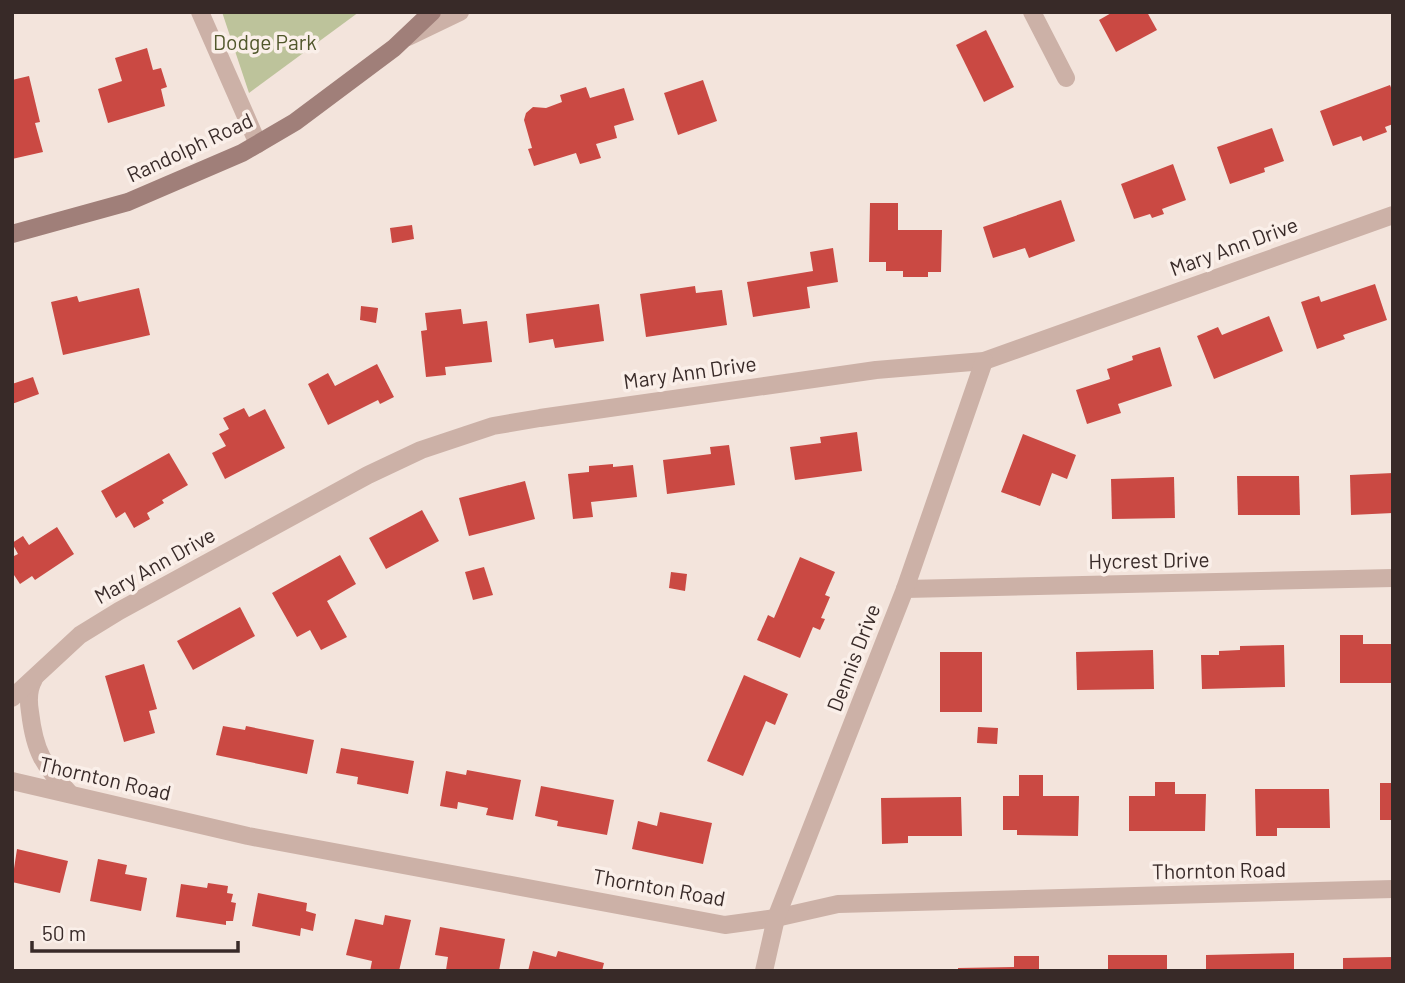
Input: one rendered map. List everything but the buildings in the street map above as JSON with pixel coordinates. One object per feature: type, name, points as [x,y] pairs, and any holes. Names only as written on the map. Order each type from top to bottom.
[{"type":"street","points":[[200,12],[258,144]]},
{"type":"street","name":"Randolph Road","points":[[12,234],[128,202],[242,153],[295,122],[405,39],[432,12]]},
{"type":"street","points":[[405,39],[460,12]]},
{"type":"street","points":[[1032,12],[1066,78]]},
{"type":"street","name":"Mary Ann Drive","points":[[12,698],[80,635],[119,611],[368,475],[454,438],[493,426],[540,418],[876,369],[984,361],[1393,215]]},
{"type":"street","name":"Dennis Drive","points":[[764,971],[776,918],[905,589],[984,361]]},
{"type":"street","name":"Hycrest Drive","points":[[905,589],[1393,578]]},
{"type":"street","points":[[35,676],[29,687],[34,741],[44,764],[70,794]]},
{"type":"street","name":"Thornton Road","points":[[12,781],[248,836],[725,925],[776,918],[838,904],[1393,889]]},
{"type":"green space","name":"Dodge Park","points":[[222,12],[359,12],[249,93]]}]
